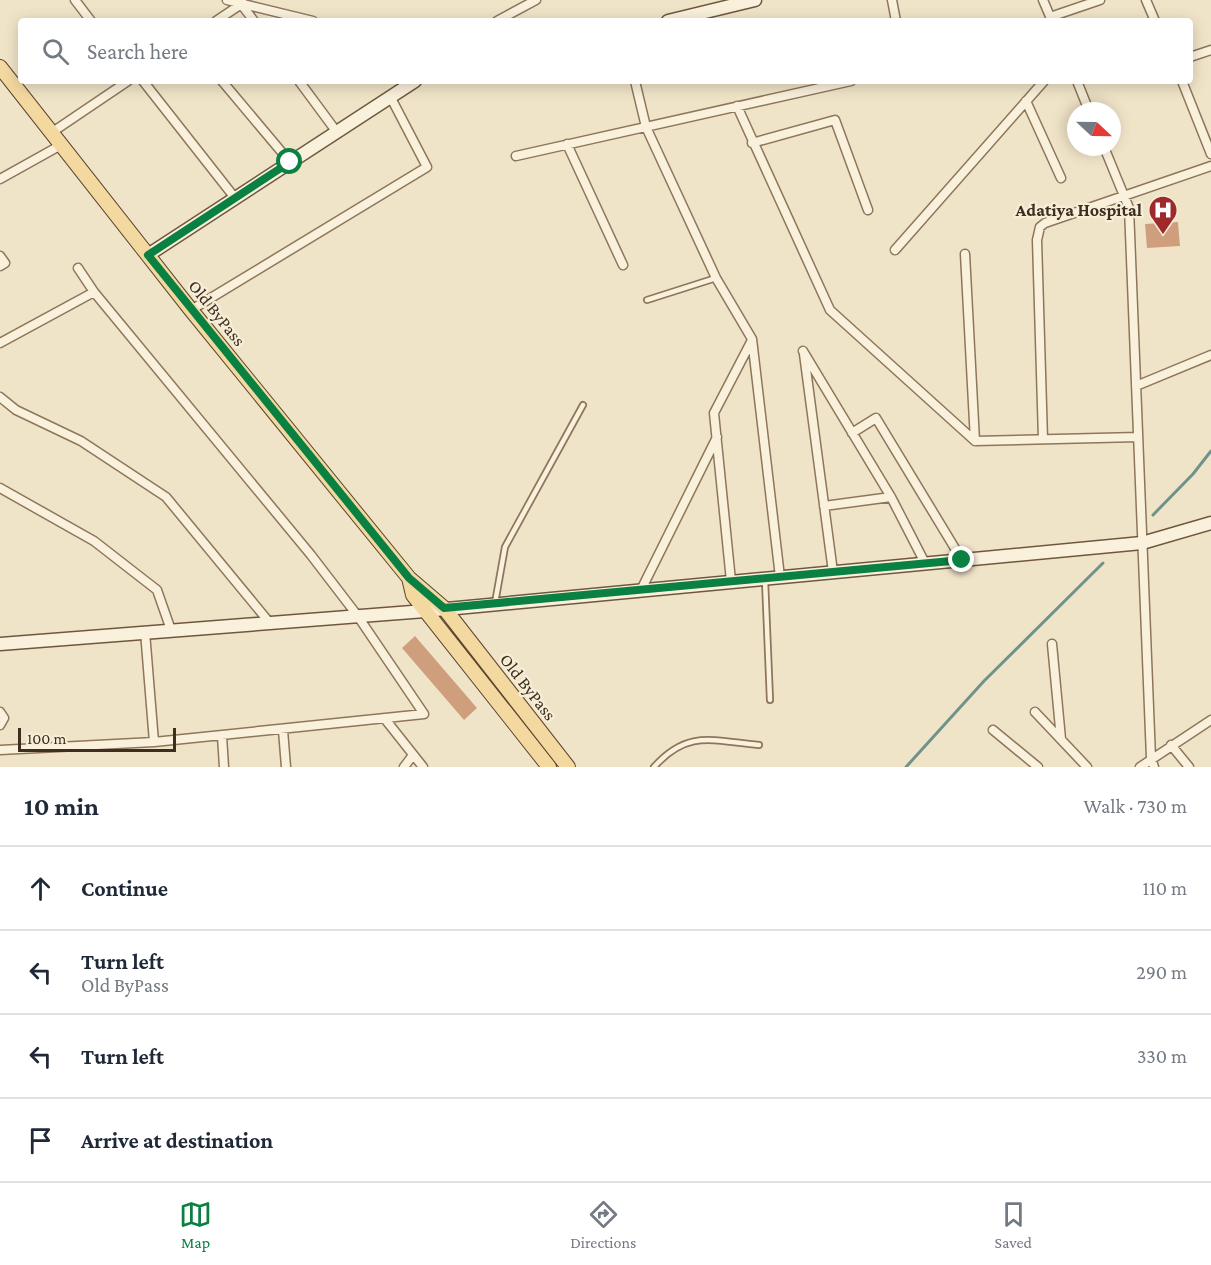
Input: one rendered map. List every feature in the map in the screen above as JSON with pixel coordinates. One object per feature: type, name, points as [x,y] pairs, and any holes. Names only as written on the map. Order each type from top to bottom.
[{"type":"main road","points":[[680,18],[755,0]]},
{"type":"main road","name":"Old ByPass","points":[[0,67],[191,310],[409,578],[444,608],[568,767]]},
{"type":"main road","points":[[148,255],[411,84]]},
{"type":"main road","points":[[0,644],[425,611],[1142,543],[1211,523]]},
{"type":"main road","name":"Old ByPass","points":[[409,578],[414,595],[425,611],[549,767]]},
{"type":"street","points":[[75,0],[89,18]]},
{"type":"street","points":[[227,0],[244,2],[302,18]]},
{"type":"street","points":[[503,18],[536,0]]},
{"type":"street","points":[[892,0],[895,18]]},
{"type":"street","points":[[1043,0],[1051,18]]},
{"type":"street","points":[[1054,18],[1100,0]]},
{"type":"street","points":[[1146,0],[1154,18]]},
{"type":"street","points":[[220,18],[244,2]]},
{"type":"street","points":[[244,2],[252,18]]},
{"type":"street","points":[[1193,56],[1211,50]]},
{"type":"street","points":[[51,133],[124,84]]},
{"type":"street","points":[[145,84],[235,198]]},
{"type":"street","points":[[225,84],[290,162]]},
{"type":"street","points":[[301,84],[336,131]]},
{"type":"street","points":[[636,84],[646,127],[716,278],[752,339],[780,577]]},
{"type":"street","points":[[516,156],[837,84]]},
{"type":"street","points":[[895,250],[1041,84]]},
{"type":"street","points":[[1078,84],[1085,102]]},
{"type":"street","points":[[1184,84],[1207,129],[1211,154]]},
{"type":"street","points":[[191,310],[427,166],[390,96]]},
{"type":"street","points":[[1026,101],[1061,178]]},
{"type":"street","points":[[737,106],[830,310],[975,441],[1138,437]]},
{"type":"street","points":[[752,143],[835,120],[868,210]]},
{"type":"street","points":[[567,144],[623,265]]},
{"type":"street","points":[[0,178],[61,145]]},
{"type":"street","points":[[1108,156],[1129,208],[1152,762]]},
{"type":"street","points":[[1043,439],[1038,232],[1045,223],[1123,194],[1211,166]]},
{"type":"street","points":[[965,254],[975,441]]},
{"type":"street","points":[[0,256],[5,263],[0,266]]},
{"type":"street","points":[[0,750],[154,742],[424,714],[357,615],[311,555],[94,292],[78,268]]},
{"type":"street","points":[[0,343],[94,292]]},
{"type":"street","points":[[732,581],[714,413],[752,339]]},
{"type":"street","points":[[832,572],[803,351],[891,497],[926,563]]},
{"type":"street","points":[[1136,386],[1211,356]]},
{"type":"street","points":[[0,397],[16,410],[81,441],[166,497],[269,622]]},
{"type":"street","points":[[852,433],[876,418],[962,560]]},
{"type":"street","points":[[641,590],[717,437]]},
{"type":"street","points":[[0,488],[94,542],[157,590],[171,630]]},
{"type":"street","points":[[824,506],[891,497]]},
{"type":"street","points":[[145,632],[154,742]]},
{"type":"street","points":[[1052,644],[1061,740]]},
{"type":"street","points":[[0,712],[4,718],[0,726]]},
{"type":"street","points":[[1035,712],[1086,767]]},
{"type":"street","points":[[385,718],[423,767]]},
{"type":"street","points":[[1140,767],[1152,762],[1171,745],[1211,720]]},
{"type":"street","points":[[283,730],[286,767]]},
{"type":"street","points":[[993,730],[1038,767]]},
{"type":"street","points":[[222,736],[224,767]]},
{"type":"street","points":[[1171,745],[1189,767]]},
{"type":"street","points":[[404,767],[413,755]]},
{"type":"lane","points":[[647,300],[716,278]]},
{"type":"lane","points":[[495,603],[505,547],[583,405]]},
{"type":"lane","points":[[765,578],[770,700]]},
{"type":"lane","points":[[654,767],[674,747],[690,741],[759,745]]},
{"type":"building","points":[[1178,222],[1180,246],[1147,248],[1145,224]]},
{"type":"building","points":[[415,636],[477,708],[464,720],[402,648]]},
{"type":"waterway","points":[[1153,515],[1193,474],[1211,451]]},
{"type":"waterway","points":[[906,767],[984,681],[1103,563]]},
{"type":"place","name":"Adatiya Hospital","points":[[1163,236]]},
{"type":"route","points":[[290,162],[148,255],[409,578],[444,608],[962,560]]}]
